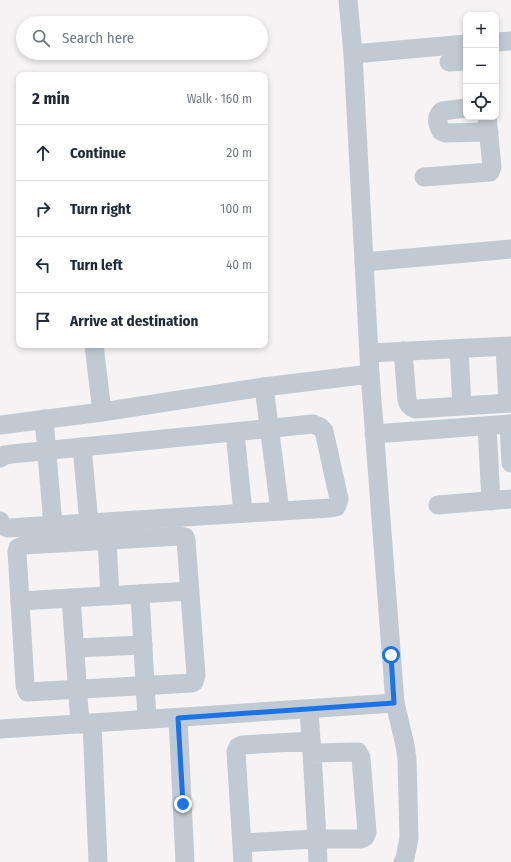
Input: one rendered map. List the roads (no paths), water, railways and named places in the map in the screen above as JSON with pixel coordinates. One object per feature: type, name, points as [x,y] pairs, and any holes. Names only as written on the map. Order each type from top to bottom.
[{"type":"street","points":[[348,0],[354,54],[370,374],[394,703],[405,745],[407,759],[409,838],[403,862]]},
{"type":"street","points":[[499,42],[511,40]]},
{"type":"street","points":[[354,54],[463,44]]},
{"type":"street","points":[[424,178],[490,172],[492,167],[488,124],[445,133],[441,131],[438,122],[439,113],[442,111],[463,108]]},
{"type":"street","points":[[364,262],[511,249]]},
{"type":"street","points":[[369,353],[402,351],[508,347],[510,403],[415,408],[410,406],[407,400],[402,351]]},
{"type":"street","points":[[94,348],[102,412]]},
{"type":"street","points":[[459,349],[462,406]]},
{"type":"street","points":[[0,425],[102,412],[264,387],[370,374]]},
{"type":"street","points":[[264,387],[280,511]]},
{"type":"street","points":[[44,419],[53,525]]},
{"type":"street","points":[[0,458],[5,455],[47,450],[313,424],[320,427],[324,431],[339,499],[336,507],[330,508],[8,528],[1,525],[0,521]]},
{"type":"street","points":[[374,434],[510,424],[511,463]]},
{"type":"street","points":[[488,426],[491,501]]},
{"type":"street","points":[[235,432],[243,513]]},
{"type":"street","points":[[82,447],[89,523]]},
{"type":"street","points":[[438,505],[511,500]]},
{"type":"street","points":[[179,536],[185,537],[196,675],[194,682],[28,692],[26,690],[17,552],[18,548],[22,546],[107,540],[179,536]]},
{"type":"street","points":[[107,540],[110,596]]},
{"type":"street","points":[[20,601],[190,591]]},
{"type":"street","points":[[140,594],[147,719]]},
{"type":"street","points":[[71,598],[78,690],[86,724],[98,862]]},
{"type":"street","points":[[75,648],[143,645]]},
{"type":"street","points":[[0,729],[394,703]]},
{"type":"street","points":[[309,709],[318,862]]},
{"type":"street","points":[[178,718],[185,862]]},
{"type":"street","points":[[242,843],[361,838],[365,836],[367,832],[360,754],[354,751],[311,747],[245,744],[238,747],[236,752],[243,862]]}]
